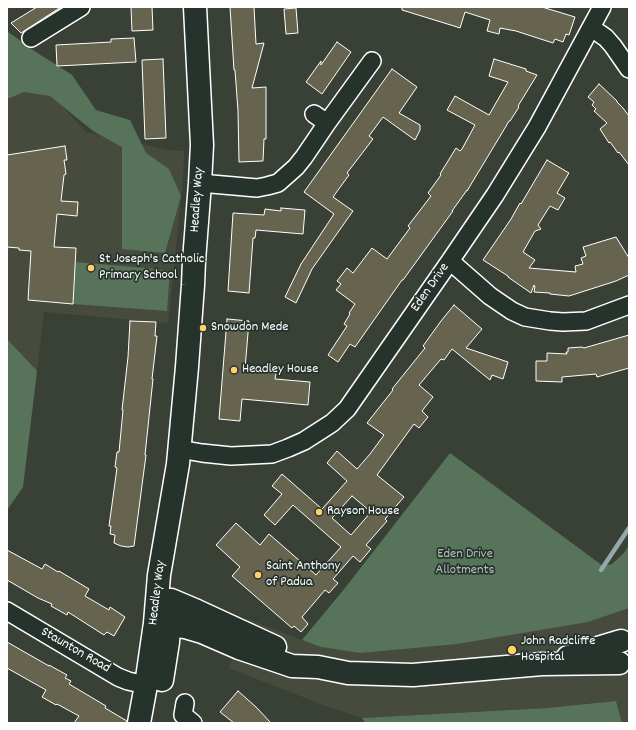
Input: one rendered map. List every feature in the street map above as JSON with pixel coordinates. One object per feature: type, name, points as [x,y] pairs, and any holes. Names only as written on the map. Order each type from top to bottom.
[{"type":"main road","name":"Headley Way","points":[[139,723],[146,685],[162,624],[164,600],[159,575],[179,456],[187,367],[202,145],[196,7]]},
{"type":"main road","points":[[164,600],[197,611],[318,667]]},
{"type":"main road","name":"Headley Way","points":[[155,723],[168,642],[162,624]]},
{"type":"main road","points":[[162,624],[185,627],[202,632],[239,648],[292,666],[318,667],[348,673],[413,675],[542,664],[624,669],[617,652],[625,637]]},
{"type":"main road","points":[[542,664],[625,637]]},
{"type":"street","points":[[31,38],[81,7]]},
{"type":"street","name":"Eden Drive","points":[[179,456],[202,453],[231,456],[272,454],[304,441],[332,423],[348,409],[495,195],[537,127],[602,7]]},
{"type":"street","points":[[591,28],[613,46],[629,69]]},
{"type":"street","points":[[200,183],[257,188],[278,182],[304,157],[320,119],[372,61]]},
{"type":"street","points":[[450,261],[490,296],[512,311],[525,317],[563,322],[586,321],[629,304]]},
{"type":"street","name":"Staunton Road","points":[[7,612],[118,677],[146,685]]},
{"type":"street","points":[[185,703],[183,715],[193,723]]},
{"type":"shaded area","name":"St Joseph's Catholic Primary School","points":[[7,46],[86,132],[169,150],[184,151],[183,178],[168,323],[44,312],[23,487],[7,510]]},
{"type":"shaded area","name":"John Radcliffe Hospital","points":[[629,583],[629,723],[622,723],[616,701],[547,708],[362,718],[323,705],[229,668],[247,619],[321,647],[360,653]]},
{"type":"green space","points":[[7,31],[72,75],[96,110],[130,120],[146,153],[169,169],[181,196],[165,253],[122,249],[122,147],[93,131],[50,96],[24,92],[7,99]]},
{"type":"green space","points":[[75,262],[170,271],[167,311],[73,304]]},
{"type":"green space","points":[[7,339],[37,371],[23,487],[7,510]]},
{"type":"green space","name":"Eden Drive Allotments","points":[[450,453],[603,566],[612,564],[624,553],[629,545],[629,608],[588,622],[457,644],[360,653],[321,647],[302,640],[345,588]]},
{"type":"green space","points":[[616,701],[622,723],[365,723],[362,718],[547,708]]},
{"type":"building","points":[[37,7],[61,7],[21,33],[11,23]]},
{"type":"building","points":[[131,7],[152,7],[153,30],[132,31]]},
{"type":"building","points":[[230,7],[254,7],[256,44],[264,43],[252,88],[266,87],[266,139],[264,139],[263,161],[239,162],[238,111]]},
{"type":"building","points":[[402,7],[542,7],[575,17],[569,35],[566,34],[563,42],[555,39],[553,43],[516,31],[500,28],[499,34],[487,31],[490,20],[465,12],[460,28],[402,10]]},
{"type":"building","points":[[296,8],[298,33],[286,34],[284,9]]},
{"type":"building","points":[[134,38],[136,62],[57,66],[56,45],[111,42],[111,39]]},
{"type":"building","points":[[337,42],[351,52],[322,94],[306,82],[321,61],[321,65]]},
{"type":"building","points":[[163,59],[166,138],[145,139],[142,60]]},
{"type":"building","points":[[494,59],[526,69],[526,71],[537,75],[467,191],[355,347],[350,344],[338,362],[328,355],[347,326],[344,324],[355,304],[336,290],[341,284],[337,281],[347,268],[353,273],[372,248],[387,259],[410,228],[408,226],[431,196],[428,193],[441,175],[440,174],[456,148],[460,151],[462,149],[475,125],[447,110],[455,96],[489,115],[508,82],[489,76]]},
{"type":"building","points":[[392,69],[417,87],[399,113],[420,125],[420,130],[415,140],[383,117],[369,136],[373,139],[347,173],[349,175],[333,197],[353,211],[312,269],[296,303],[285,297],[301,264],[334,214],[304,192]]},
{"type":"building","points":[[599,84],[617,101],[629,116],[629,165],[610,142],[609,143],[600,129],[607,123],[594,111],[596,109],[592,105],[594,102],[588,97]]},
{"type":"building","points":[[65,146],[67,160],[64,160],[66,174],[64,175],[61,201],[78,202],[77,216],[57,214],[54,247],[76,248],[73,304],[28,300],[31,251],[7,247],[7,155]]},
{"type":"building","points":[[547,160],[569,173],[557,193],[565,198],[558,210],[550,206],[538,225],[541,229],[535,231],[523,252],[535,260],[529,268],[576,272],[575,266],[583,264],[581,258],[586,256],[583,247],[616,237],[629,258],[629,275],[616,281],[569,296],[534,292],[534,285],[531,293],[483,260],[520,203],[521,204]]},
{"type":"building","points":[[281,208],[305,210],[303,234],[256,230],[255,238],[253,238],[249,293],[228,291],[233,213],[264,215],[265,209],[281,211]]},
{"type":"building","points":[[454,305],[482,329],[466,348],[508,362],[503,379],[492,375],[490,380],[452,349],[444,360],[441,359],[419,385],[433,397],[422,411],[428,417],[419,428],[414,424],[377,475],[404,497],[385,519],[387,521],[366,545],[371,549],[360,562],[353,556],[333,579],[338,583],[329,593],[325,590],[302,617],[308,624],[301,632],[294,626],[292,628],[232,576],[240,567],[216,545],[236,523],[260,545],[269,534],[316,575],[341,547],[293,505],[275,525],[264,515],[282,494],[272,486],[282,474],[322,509],[347,481],[327,463],[337,451],[357,469],[370,454],[384,435],[367,423],[425,348],[423,346]],"holes":[[[352,496],[371,512],[351,535],[332,518]]]},
{"type":"building","name":"Headley House","points":[[227,319],[249,321],[245,369],[267,370],[266,372],[276,373],[275,379],[310,382],[308,405],[242,399],[240,421],[219,419]]},
{"type":"building","points":[[130,321],[156,322],[155,336],[157,336],[146,455],[134,546],[128,547],[114,543],[115,535],[110,534],[111,526],[109,526],[117,468],[115,467],[117,452],[119,452]]},
{"type":"building","points":[[629,335],[629,368],[597,377],[596,374],[562,377],[562,382],[536,381],[536,361],[547,361],[547,353],[567,354],[566,352],[568,352],[568,348],[584,348]]},
{"type":"building","points":[[7,550],[42,569],[45,564],[58,572],[59,571],[89,589],[85,596],[109,610],[110,607],[125,617],[114,636],[107,632],[104,635],[68,612],[67,615],[51,606],[52,604],[38,598],[7,580]]},
{"type":"building","points":[[7,642],[67,675],[65,678],[71,681],[69,684],[106,706],[105,708],[127,721],[127,723],[74,723],[79,716],[42,697],[46,690],[7,668]]},
{"type":"building","points":[[238,691],[271,723],[234,723],[220,712]]},
{"type":"waterway","points":[[601,570],[629,528]]},
{"type":"place","name":"St Joseph's Catholic Primary School","points":[[91,268]]},
{"type":"place","name":"Snowdon Mede","points":[[203,328]]},
{"type":"place","name":"Headley House","points":[[234,370]]},
{"type":"place","name":"Rayson House","points":[[319,512]]},
{"type":"place","name":"Saint Anthony of Padua","points":[[258,575]]},
{"type":"place","name":"John Radcliffe Hospital","points":[[512,650]]}]
